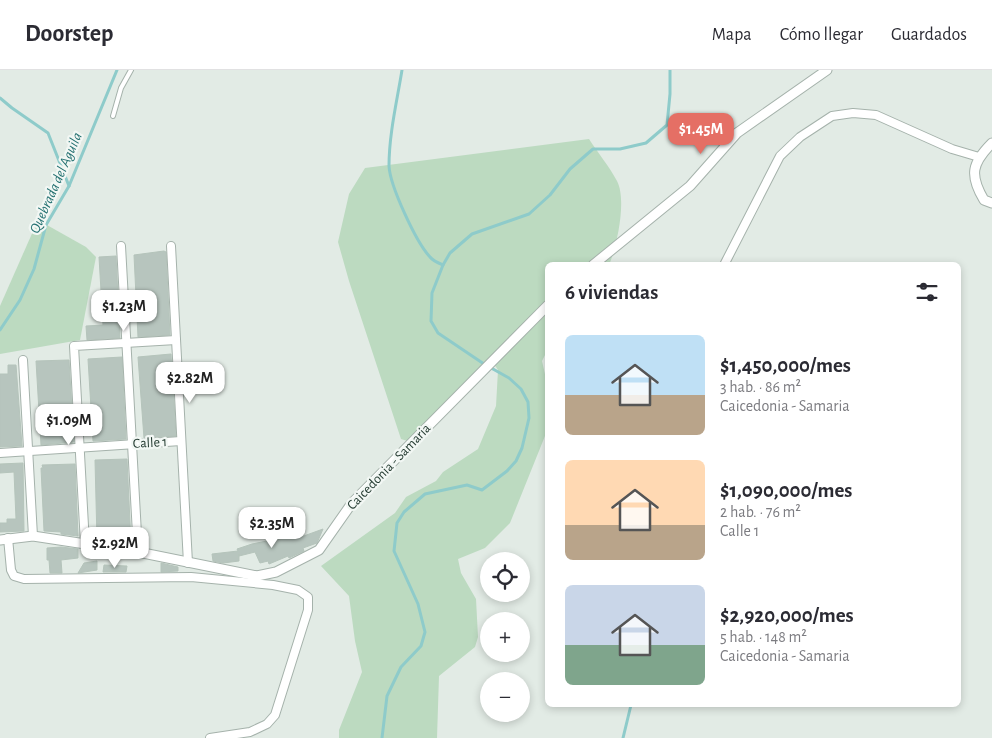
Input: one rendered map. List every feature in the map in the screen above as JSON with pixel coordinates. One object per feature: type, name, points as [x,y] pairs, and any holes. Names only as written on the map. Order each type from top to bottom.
[{"type":"street","points":[[597,262],[690,186],[737,133],[827,70]]},
{"type":"street","points":[[726,262],[780,156],[800,136],[832,116],[853,114],[876,115],[952,149],[979,156]]},
{"type":"street","points":[[992,143],[979,156],[974,169],[977,188],[984,200],[992,203]]},
{"type":"street","points":[[122,246],[138,552]]},
{"type":"street","points":[[170,246],[188,562]]},
{"type":"street","name":"Caicedonia - Samaria","points":[[4,539],[33,536],[138,552],[257,576],[276,572],[319,550],[352,503],[545,308]]},
{"type":"street","points":[[85,544],[74,346],[176,340]]},
{"type":"street","points":[[23,360],[33,536]]},
{"type":"street","name":"Calle 1","points":[[0,453],[181,441]]},
{"type":"street","points":[[4,539],[11,570],[14,576],[24,579],[191,577],[273,585],[298,590],[308,597],[308,610],[275,715],[267,724],[250,732],[210,738]]},
{"type":"lane","points":[[113,116],[121,88],[132,70]]},
{"type":"green space","points":[[589,139],[614,175],[620,189],[620,223],[610,262],[545,262],[545,355],[542,361],[545,374],[545,436],[510,523],[485,548],[458,559],[461,573],[476,599],[478,637],[475,647],[439,676],[437,738],[339,738],[339,730],[362,672],[355,641],[349,596],[321,566],[395,513],[406,497],[436,481],[443,472],[478,449],[496,406],[498,370],[494,364],[414,443],[401,439],[338,242],[349,194],[365,168]]},
{"type":"green space","points":[[38,220],[86,247],[96,257],[80,340],[0,354],[0,306]]},
{"type":"building","points":[[166,252],[170,335],[138,337],[134,255]]},
{"type":"building","points":[[116,256],[120,338],[87,340],[86,326],[103,325],[99,257]]},
{"type":"building","points":[[171,354],[176,436],[144,438],[138,357]]},
{"type":"building","points":[[122,357],[126,439],[93,441],[88,359]]},
{"type":"building","points":[[69,360],[74,442],[41,445],[36,361]]},
{"type":"building","points":[[8,365],[16,365],[22,446],[0,447],[0,374],[8,374]]},
{"type":"building","points":[[127,459],[131,543],[97,540],[95,460]]},
{"type":"building","points":[[23,463],[24,531],[0,532],[0,523],[7,523],[7,519],[16,519],[14,472],[0,473],[0,464]]},
{"type":"building","points":[[75,464],[78,536],[44,531],[42,465]]},
{"type":"building","points":[[323,529],[317,543],[303,548],[304,551],[289,558],[288,556],[269,564],[268,561],[260,563],[255,552],[239,556],[239,561],[223,563],[213,561],[212,554],[238,551],[237,549],[252,544],[302,534],[301,537]]},
{"type":"building","points":[[47,548],[78,549],[78,558],[61,560],[62,573],[50,573]]},
{"type":"building","points":[[97,561],[97,570],[78,573],[84,563]]},
{"type":"building","points":[[161,563],[178,567],[178,571],[161,572]]},
{"type":"building","points":[[104,565],[127,566],[126,572],[103,572]]},
{"type":"waterway","name":"Quebrada del Aguila","points":[[0,330],[20,300],[34,269],[46,225],[69,186],[117,70]]},
{"type":"waterway","points":[[402,70],[390,142],[390,175],[411,227],[424,250],[436,262],[443,265]]},
{"type":"waterway","points":[[382,738],[387,696],[401,667],[421,646],[425,632],[418,604],[394,551],[397,523],[404,512],[425,494],[467,485],[482,490],[507,471],[516,461],[522,448],[529,418],[528,402],[521,389],[509,378],[484,364],[438,333],[431,321],[432,293],[443,265],[450,253],[472,234],[529,214],[550,195],[570,169],[593,149],[620,149],[646,143],[667,125],[670,70]]},
{"type":"waterway","points":[[0,98],[48,133],[69,186]]},
{"type":"waterway","points":[[623,738],[631,707]]}]
